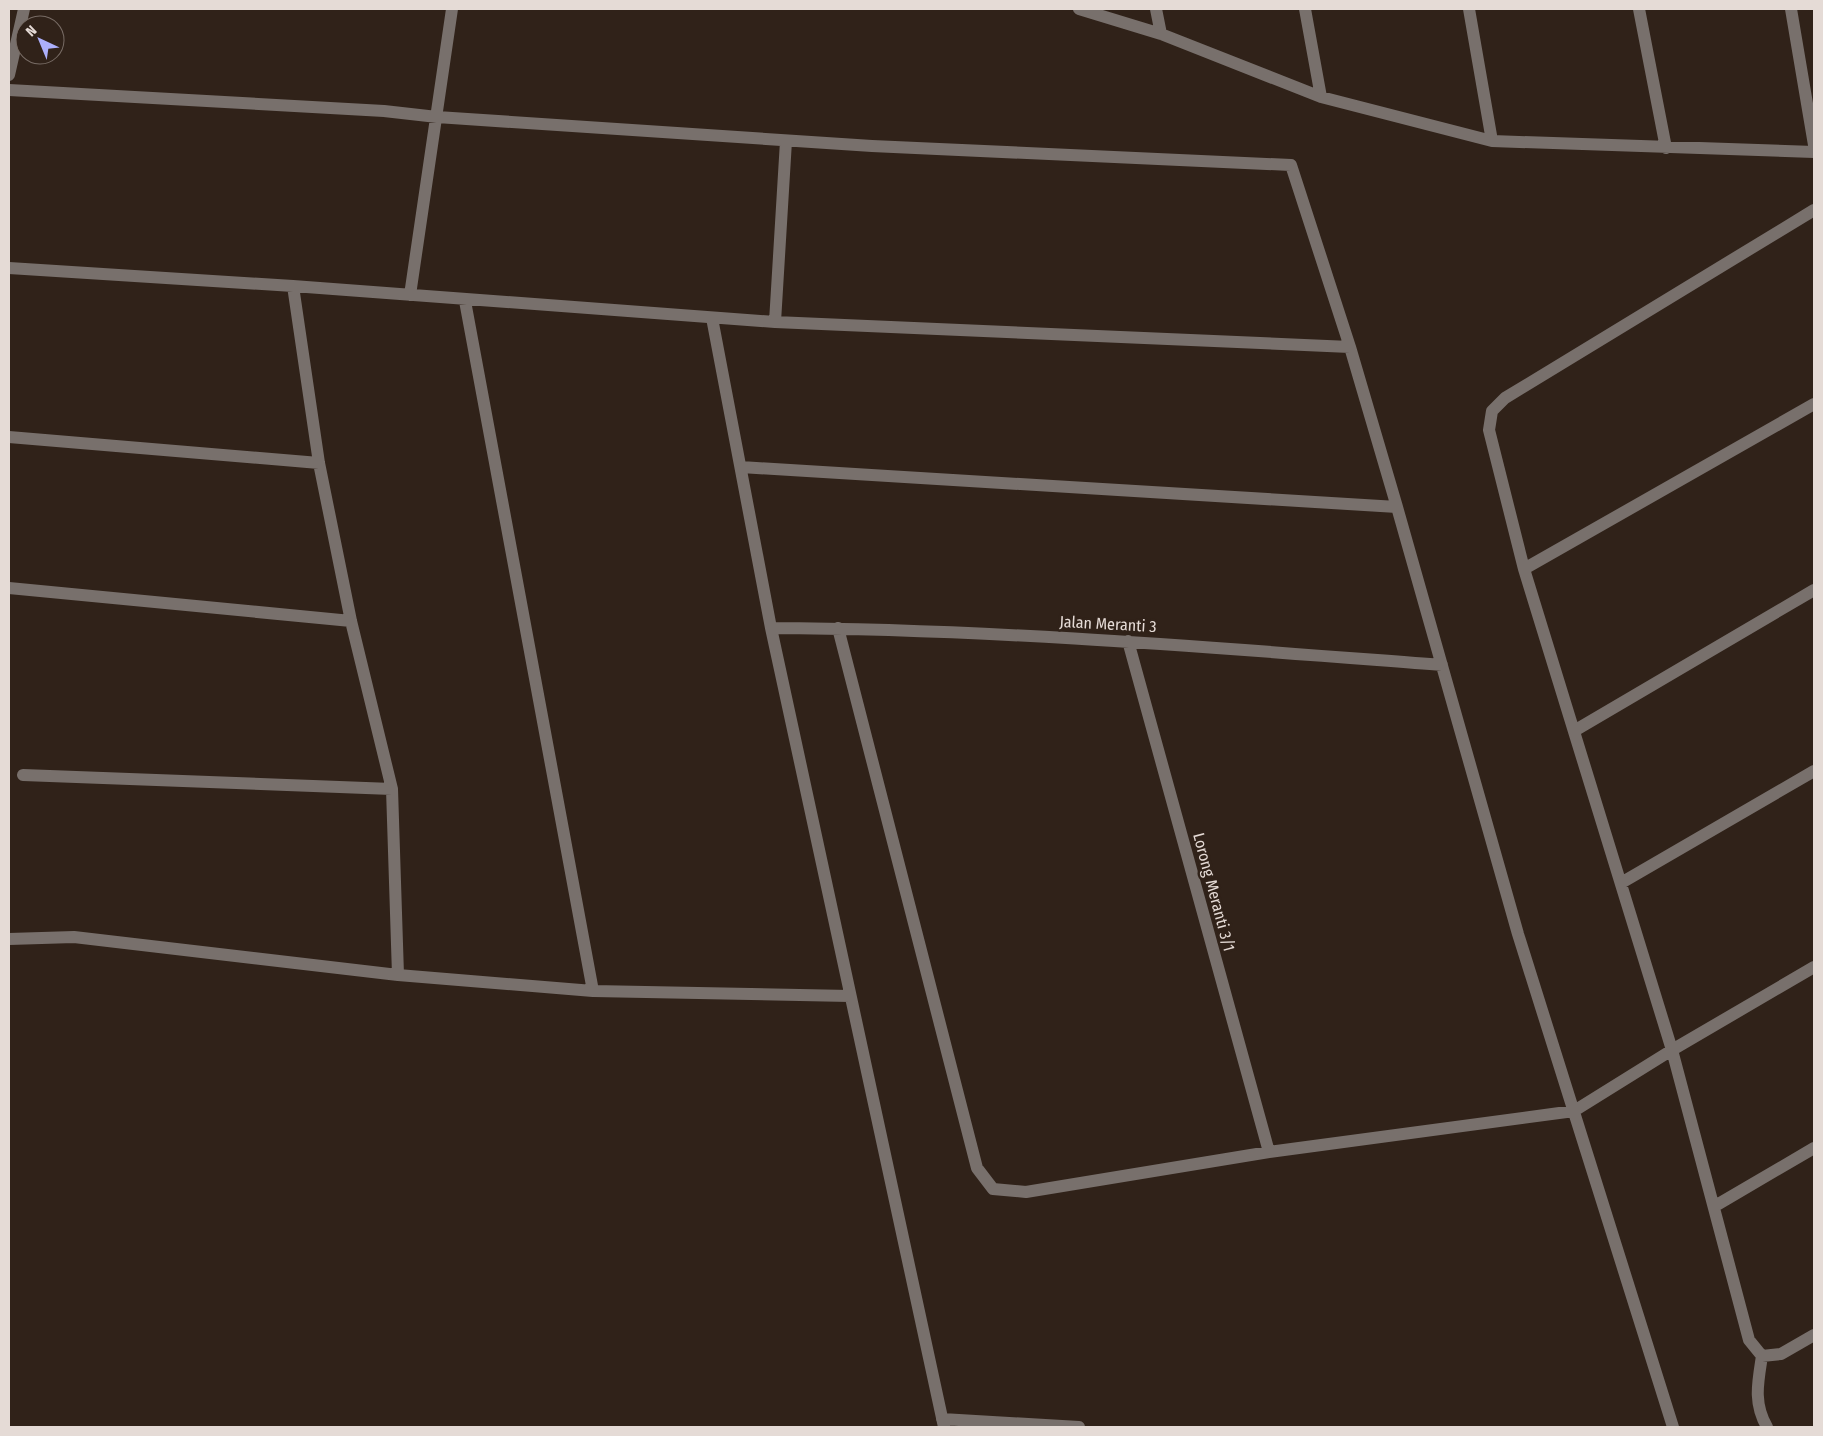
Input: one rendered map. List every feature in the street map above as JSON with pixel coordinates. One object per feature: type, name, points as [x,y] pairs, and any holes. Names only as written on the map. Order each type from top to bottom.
[{"type":"street","points":[[9,75],[24,9]]},
{"type":"street","points":[[410,295],[452,9]]},
{"type":"street","points":[[1079,9],[1161,34],[1320,97],[1492,141],[1814,152]]},
{"type":"street","points":[[1156,9],[1161,34]]},
{"type":"street","points":[[1305,9],[1320,97]]},
{"type":"street","points":[[1469,9],[1492,141]]},
{"type":"street","points":[[1639,9],[1666,148]]},
{"type":"street","points":[[1790,9],[1814,144]]},
{"type":"street","points":[[9,90],[384,111],[436,118],[786,141],[1291,165],[1350,347],[1398,507],[1518,934],[1673,1427]]},
{"type":"street","points":[[775,322],[786,141]]},
{"type":"street","points":[[1768,1427],[1762,1417],[1756,1395],[1762,1356],[1749,1340],[1715,1206],[1672,1050],[1524,569],[1489,430],[1492,412],[1505,398],[1814,210]]},
{"type":"street","points":[[9,268],[293,286],[465,301],[775,322],[1350,347]]},
{"type":"street","points":[[293,286],[319,463],[351,621],[392,789],[398,975]]},
{"type":"street","points":[[465,301],[593,992]]},
{"type":"street","points":[[712,318],[771,628],[943,1423],[1079,1427]]},
{"type":"street","points":[[1524,569],[1814,404]]},
{"type":"street","points":[[9,437],[319,463]]},
{"type":"street","points":[[740,467],[1398,507]]},
{"type":"street","points":[[9,588],[351,621]]},
{"type":"street","points":[[1574,731],[1814,590]]},
{"type":"street","name":"Jalan Meranti 3","points":[[771,628],[838,628],[1128,641],[1442,665]]},
{"type":"street","points":[[838,628],[977,1168],[993,1189],[1026,1192],[1269,1152],[1574,1112],[1672,1050],[1814,967]]},
{"type":"street","name":"Lorong Meranti 3/1","points":[[1128,641],[1269,1152]]},
{"type":"street","points":[[1621,883],[1814,771]]},
{"type":"street","points":[[23,775],[392,789]]},
{"type":"street","points":[[9,939],[74,937],[398,975],[593,992],[850,996]]},
{"type":"street","points":[[1715,1206],[1814,1148]]},
{"type":"street","points":[[1762,1356],[1781,1354],[1814,1335]]}]
